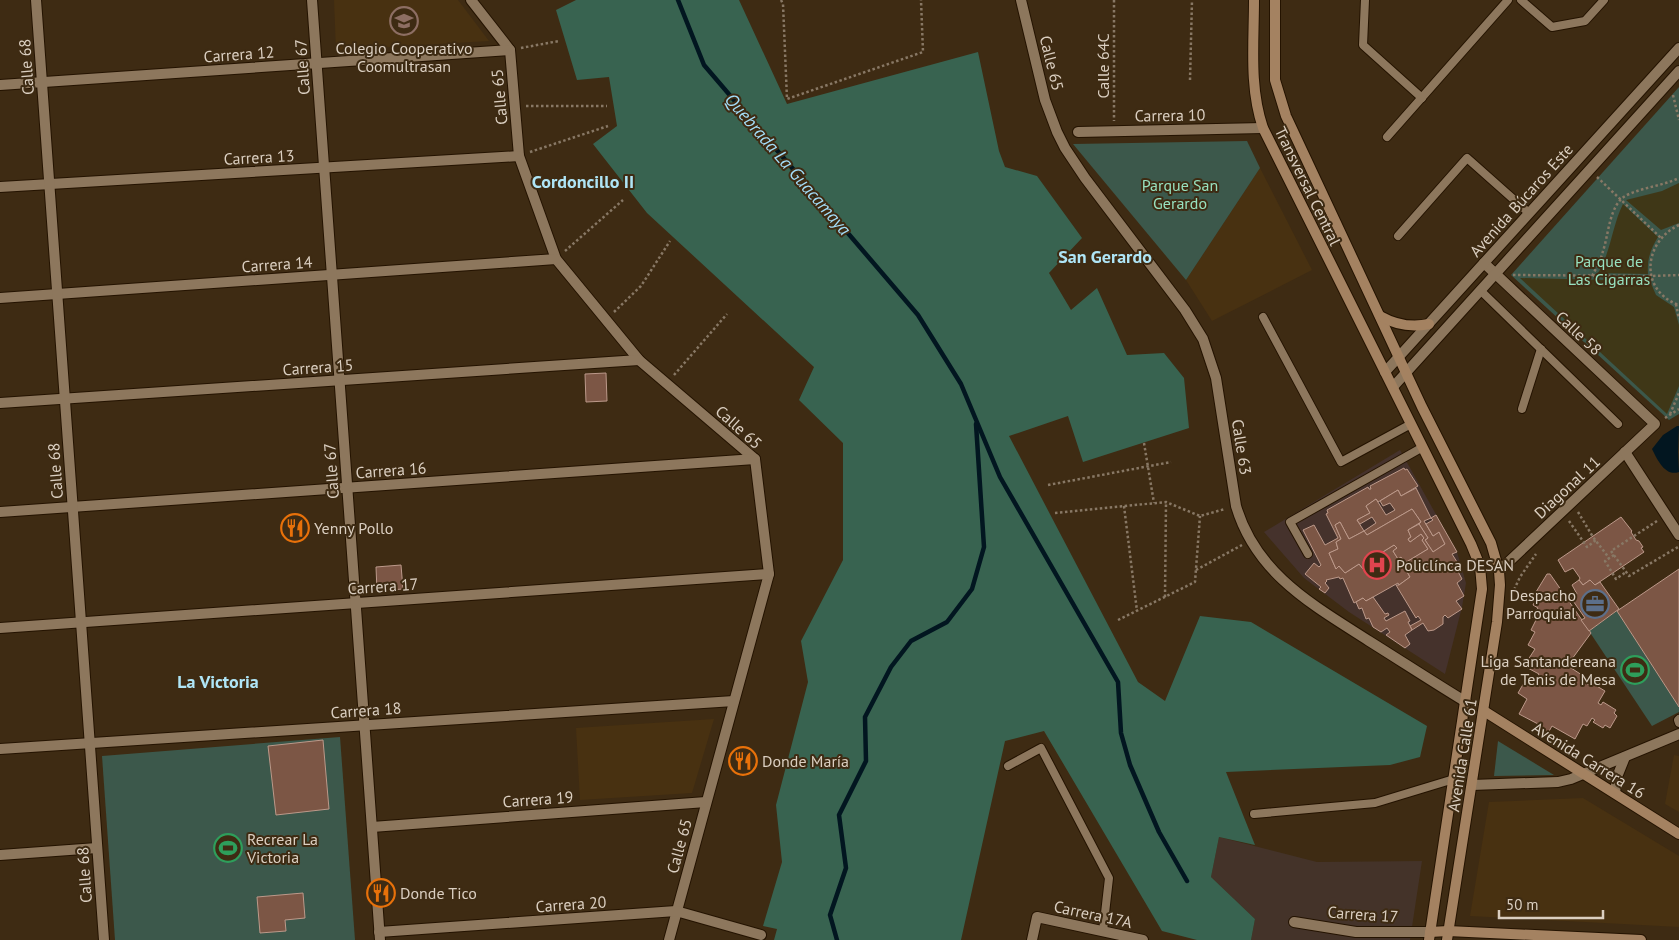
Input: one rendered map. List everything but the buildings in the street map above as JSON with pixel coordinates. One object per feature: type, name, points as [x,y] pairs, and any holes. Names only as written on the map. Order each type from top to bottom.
[{"type":"main road","name":"Transversal Central","points":[[1254,0],[1255,101],[1263,128],[1385,372]]},
{"type":"main road","name":"Transversal Central","points":[[1275,0],[1274,70],[1280,102],[1399,357]]},
{"type":"main road","points":[[1380,316],[1401,325],[1420,326],[1429,324]]},
{"type":"main road","name":"Avenida Calle 61","points":[[1399,357],[1491,543],[1499,571],[1500,585],[1497,615],[1484,711],[1448,936]]},
{"type":"main road","name":"Avenida Calle 61","points":[[1385,372],[1471,544],[1480,566],[1482,589],[1429,936]]},
{"type":"main road","name":"Avenida Carrera 16","points":[[1484,711],[1679,834]]},
{"type":"main road","points":[[1429,936],[1641,940]]},
{"type":"street","name":"Calle 68","points":[[36,0],[104,940]]},
{"type":"street","name":"Calle 67","points":[[312,0],[380,936]]},
{"type":"street","name":"Calle 65","points":[[471,0],[510,50],[520,156],[556,259],[639,360],[755,459],[768,574],[669,940]]},
{"type":"street","name":"Calle 65","points":[[1021,0],[1040,82],[1057,132]]},
{"type":"street","name":"Avenida Búcaros Este","points":[[1385,372],[1679,48]]},
{"type":"street","name":"Carrera 12","points":[[0,85],[510,50]]},
{"type":"street","name":"Avenida Búcaros Este","points":[[1392,387],[1679,71]]},
{"type":"street","name":"Carrera 10","points":[[1078,132],[1263,128]]},
{"type":"street","name":"Calle 63","points":[[1057,132],[1085,178],[1185,310],[1203,339],[1216,378],[1236,506],[1250,541],[1268,565],[1299,595],[1466,702]]},
{"type":"street","name":"Carrera 13","points":[[0,187],[520,156]]},
{"type":"street","name":"Carrera 14","points":[[0,298],[556,259]]},
{"type":"street","name":"Calle 58","points":[[1484,263],[1655,424]]},
{"type":"street","name":"Carrera 15","points":[[0,403],[639,360]]},
{"type":"street","name":"Diagonal 11","points":[[1499,571],[1655,424]]},
{"type":"street","points":[[1625,452],[1679,535]]},
{"type":"street","name":"Carrera 16","points":[[0,512],[755,459]]},
{"type":"street","name":"Carrera 17","points":[[0,628],[768,574]]},
{"type":"street","name":"Carrera 18","points":[[0,749],[734,701]]},
{"type":"street","points":[[1472,785],[1558,782],[1585,774],[1679,734]]},
{"type":"street","points":[[1615,794],[1617,777],[1625,757]]},
{"type":"street","name":"Carrera 19","points":[[372,826],[706,802]]},
{"type":"street","points":[[0,855],[97,848]]},
{"type":"street","name":"Carrera 20","points":[[380,936],[676,911],[761,935]]},
{"type":"street","name":"Carrera 17A","points":[[1032,940],[1037,917],[1143,940]]},
{"type":"street","name":"Carrera 17","points":[[1294,922],[1356,932],[1429,936]]},
{"type":"lane","points":[[1364,0],[1363,45],[1422,98]]},
{"type":"lane","points":[[1387,138],[1508,0]]},
{"type":"lane","points":[[1521,0],[1552,27],[1585,22],[1604,0]]},
{"type":"lane","points":[[1398,236],[1467,158],[1529,213]]},
{"type":"lane","points":[[1480,290],[1618,424]]},
{"type":"lane","points":[[1263,317],[1341,462],[1411,424]]},
{"type":"lane","points":[[1522,409],[1541,349]]},
{"type":"lane","points":[[1308,554],[1290,522],[1423,447]]},
{"type":"lane","points":[[1008,766],[1041,748],[1109,878],[1103,932]]},
{"type":"lane","points":[[1254,814],[1376,804],[1454,779]]},
{"type":"path","points":[[781,0],[783,4],[787,99],[923,52],[921,0]]},
{"type":"path","name":"Calle 64C","points":[[1114,0],[1114,131]]},
{"type":"path","points":[[1190,80],[1192,0]]},
{"type":"path","points":[[510,50],[559,41]]},
{"type":"path","points":[[1669,81],[1679,120]]},
{"type":"path","points":[[515,106],[607,106]]},
{"type":"path","points":[[520,156],[608,126]]},
{"type":"path","points":[[1589,170],[1661,238]]},
{"type":"path","points":[[1592,276],[1604,250],[1613,213],[1620,199],[1628,194],[1666,184],[1679,178]]},
{"type":"path","points":[[556,259],[623,200]]},
{"type":"path","points":[[1679,226],[1666,232],[1657,243],[1651,256],[1650,269],[1654,282],[1661,294],[1672,303],[1678,305],[1679,319]]},
{"type":"path","points":[[606,320],[641,286],[670,241]]},
{"type":"path","points":[[1495,274],[1679,275]]},
{"type":"path","points":[[666,383],[727,314]]},
{"type":"path","points":[[1670,415],[1679,392]]},
{"type":"path","points":[[1655,424],[1679,409]]},
{"type":"path","points":[[1144,443],[1154,503]]},
{"type":"path","points":[[1048,485],[1170,462]]},
{"type":"path","points":[[1055,513],[1166,502],[1200,516],[1236,506]]},
{"type":"path","points":[[1165,597],[1166,502]]},
{"type":"path","points":[[1124,506],[1137,611]]},
{"type":"path","points":[[1583,507],[1569,521],[1587,547],[1596,540]]},
{"type":"path","points":[[1578,512],[1609,558]]},
{"type":"path","points":[[1666,515],[1611,551],[1629,576],[1679,546]]},
{"type":"path","points":[[1118,620],[1195,582],[1200,516]]},
{"type":"path","points":[[1196,570],[1250,541]]},
{"type":"path","points":[[1511,595],[1520,577],[1536,554]]},
{"type":"path","points":[[1614,555],[1605,561],[1616,579],[1626,572]]},
{"type":"shaded area","name":"Colegio Cooperativo Coomultrasan","points":[[334,0],[458,0],[489,41],[336,50]]},
{"type":"shaded area","points":[[1260,168],[1312,270],[1212,321],[1186,280]]},
{"type":"shaded area","name":"Policlínca DESAN","points":[[1400,450],[1457,552],[1466,583],[1445,674],[1349,612],[1304,578],[1264,532]]},
{"type":"shaded area","points":[[714,719],[692,793],[580,800],[576,728]]},
{"type":"shaded area","points":[[1674,755],[1679,756],[1679,812],[1665,804]]},
{"type":"shaded area","points":[[1583,798],[1679,856],[1679,927],[1470,916],[1489,802]]},
{"type":"shaded area","points":[[1219,837],[1317,862],[1422,861],[1410,940],[1251,940],[1255,919],[1211,877]]},
{"type":"green space","points":[[576,0],[739,0],[787,104],[978,52],[999,151],[1005,167],[1037,176],[1082,238],[1049,273],[1071,310],[1097,288],[1127,355],[1164,353],[1184,378],[1189,428],[1083,462],[1068,416],[1009,436],[1138,682],[1165,701],[1200,616],[1251,622],[1427,726],[1420,757],[1390,765],[1226,772],[1255,845],[1219,837],[1211,877],[1255,919],[1251,940],[1197,940],[1162,931],[1044,731],[1005,741],[961,940],[774,940],[777,929],[763,926],[782,862],[776,805],[808,682],[801,641],[843,560],[843,443],[799,400],[814,367],[647,213],[593,144],[617,126],[609,77],[577,80],[556,10]]},
{"type":"green space","name":"Parque de Las Cigarras","points":[[1679,87],[1679,414],[1669,420],[1511,275]]},
{"type":"green space","name":"Parque San Gerardo","points":[[1247,141],[1260,168],[1186,280],[1073,144]]},
{"type":"green space","name":"Liga Santandereana de Tenis de Mesa","points":[[1617,611],[1679,707],[1679,712],[1652,726],[1589,631]]},
{"type":"green space","name":"Recrear La Victoria","points":[[340,737],[355,940],[115,940],[102,756]]},
{"type":"green space","points":[[1498,741],[1554,775],[1494,776]]},
{"type":"sand","points":[[1679,183],[1679,223],[1661,230],[1626,200],[1662,191]]},
{"type":"sand","points":[[1623,204],[1658,237],[1650,255],[1648,274],[1598,273],[1606,256]]},
{"type":"sand","points":[[1520,278],[1650,281],[1656,295],[1674,307],[1679,325],[1679,386],[1667,414]]},
{"type":"water","points":[[1679,426],[1679,472],[1674,473],[1662,466],[1652,449],[1663,435]]},
{"type":"waterway","name":"Quebrada La Guacamaya","points":[[678,0],[704,65],[918,315],[961,384],[1000,477],[1118,682],[1121,733],[1130,765],[1159,832],[1187,881]]},
{"type":"waterway","points":[[837,940],[830,915],[846,868],[839,815],[866,761],[865,717],[891,667],[911,641],[947,622],[972,589],[984,547],[976,424]]},
{"type":"place","name":"Colegio Cooperativo Coomultrasan","points":[[404,21]]},
{"type":"place","name":"Yenny Pollo","points":[[295,528]]},
{"type":"place","name":"Policlínca DESAN","points":[[1377,565]]},
{"type":"place","name":"Despacho Parroquial","points":[[1595,604]]},
{"type":"place","name":"Liga Santandereana de Tenis de Mesa","points":[[1635,670]]},
{"type":"place","name":"Donde María","points":[[743,761]]},
{"type":"place","name":"Recrear La Victoria","points":[[228,848]]},
{"type":"place","name":"Donde Tico","points":[[381,893]]},
{"type":"district","name":"Cordoncillo II","points":[[583,181]]},
{"type":"district","name":"San Gerardo","points":[[1105,256]]},
{"type":"district","name":"La Victoria","points":[[218,681]]}]
